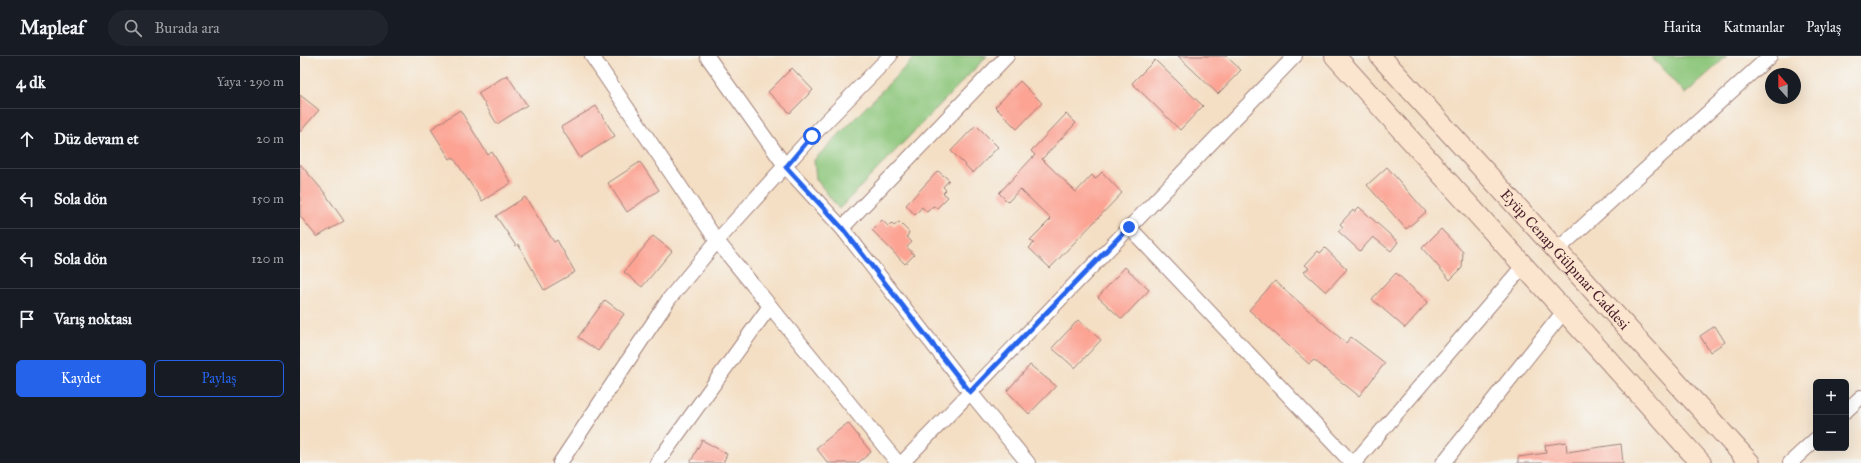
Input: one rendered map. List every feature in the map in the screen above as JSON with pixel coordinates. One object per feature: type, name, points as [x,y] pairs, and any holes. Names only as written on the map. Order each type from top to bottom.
[{"type":"main road","points":[[1335,56],[1701,463]]},
{"type":"main road","name":"Eyüp Cenap Gülpınar Caddesi","points":[[1380,56],[1750,463]]},
{"type":"street","points":[[592,56],[717,241],[898,463]]},
{"type":"street","points":[[707,56],[786,167],[842,228],[970,392],[1028,463]]},
{"type":"street","points":[[560,463],[669,299],[717,241],[786,167],[812,136],[890,56]]},
{"type":"street","points":[[842,228],[1007,56]]},
{"type":"street","points":[[902,463],[1295,56]]},
{"type":"street","points":[[1556,251],[1770,56]]},
{"type":"street","points":[[1129,227],[1353,463],[1524,265]]},
{"type":"street","points":[[657,463],[770,306]]},
{"type":"street","points":[[1443,463],[1565,310]]},
{"type":"street","points":[[1849,408],[1861,397]]},
{"type":"street","points":[[1790,463],[1813,442]]},
{"type":"green space","points":[[916,56],[987,56],[839,209],[816,179],[814,160]]},
{"type":"green space","points":[[1651,56],[1727,56],[1685,94]]},
{"type":"building","points":[[1178,56],[1226,56],[1241,70],[1218,94]]},
{"type":"building","points":[[1155,60],[1203,106],[1180,130],[1132,83]]},
{"type":"building","points":[[792,68],[813,90],[790,113],[768,92]]},
{"type":"building","points":[[507,75],[527,105],[497,124],[478,93]]},
{"type":"building","points":[[1020,81],[1042,103],[1017,129],[995,107]]},
{"type":"building","points":[[300,95],[319,110],[300,132]]},
{"type":"building","points":[[596,106],[615,136],[580,158],[561,127]]},
{"type":"building","points":[[460,110],[488,155],[492,152],[511,183],[482,201],[453,157],[450,159],[431,129]]},
{"type":"building","points":[[1066,114],[1076,123],[1042,159],[1076,192],[1092,175],[1095,179],[1102,172],[1122,193],[1050,268],[1029,248],[1034,243],[1030,240],[1051,219],[1020,189],[1008,202],[999,193],[1035,155],[1031,151]]},
{"type":"building","points":[[976,125],[998,147],[973,173],[951,151]]},
{"type":"building","points":[[640,162],[659,190],[627,212],[608,183]]},
{"type":"building","points":[[300,164],[324,192],[344,221],[317,237],[300,216]]},
{"type":"building","points":[[1387,167],[1426,212],[1406,229],[1367,185]]},
{"type":"building","points":[[938,171],[949,180],[943,187],[946,190],[943,193],[948,197],[937,208],[933,206],[927,212],[922,207],[915,215],[906,205]]},
{"type":"building","points":[[525,197],[554,242],[557,240],[575,272],[544,290],[518,244],[516,246],[496,216]]},
{"type":"building","points":[[1359,207],[1398,242],[1391,251],[1373,237],[1360,251],[1338,231],[1343,227],[1340,224],[1353,210],[1354,212]]},
{"type":"building","points":[[882,220],[888,226],[891,223],[894,226],[899,222],[909,232],[907,237],[912,242],[907,247],[914,255],[905,264],[872,230]]},
{"type":"building","points":[[1441,229],[1463,252],[1462,268],[1450,280],[1422,248]]},
{"type":"building","points":[[653,236],[672,251],[642,287],[624,272]]},
{"type":"building","points":[[1325,248],[1347,269],[1326,292],[1304,272],[1309,268],[1305,265],[1318,251],[1320,253]]},
{"type":"building","points":[[1125,267],[1149,290],[1122,319],[1098,297]]},
{"type":"building","points":[[1396,273],[1428,302],[1405,328],[1372,299]]},
{"type":"building","points":[[1275,281],[1346,343],[1351,337],[1385,363],[1359,396],[1314,360],[1309,364],[1249,310]]},
{"type":"building","points":[[605,300],[624,314],[598,351],[578,337]]},
{"type":"building","points":[[1078,320],[1101,340],[1075,368],[1052,348]]},
{"type":"building","points":[[1715,326],[1725,342],[1710,352],[1700,336]]},
{"type":"building","points":[[1030,365],[1056,386],[1029,414],[1007,391]]},
{"type":"building","points":[[848,423],[871,452],[858,463],[828,463],[816,448]]},
{"type":"building","points":[[702,440],[727,454],[723,463],[690,463]]},
{"type":"building","points":[[1566,442],[1567,452],[1621,444],[1623,463],[1518,463],[1518,457],[1546,453],[1545,445]]},
{"type":"route","points":[[812,136],[786,167],[842,228],[970,392],[1129,227]]}]
